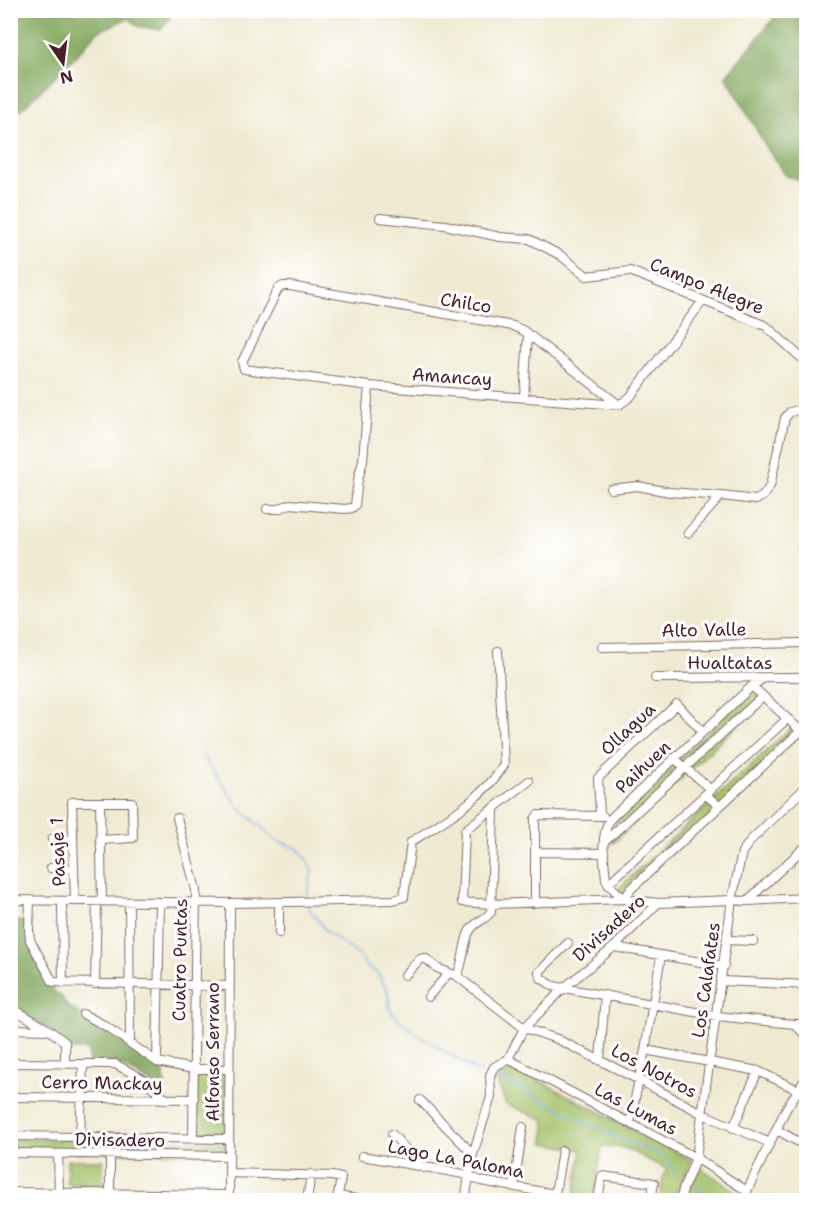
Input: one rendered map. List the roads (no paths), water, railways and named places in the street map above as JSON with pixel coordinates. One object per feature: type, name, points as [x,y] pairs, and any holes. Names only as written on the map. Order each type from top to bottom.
[{"type":"street","name":"Campo Alegre","points":[[380,218],[446,225],[500,237],[529,239],[560,255],[587,276],[630,272],[766,326],[807,362]]},
{"type":"street","name":"Chilco","points":[[283,286],[513,326],[528,334],[619,405]]},
{"type":"street","name":"Amancay","points":[[283,286],[278,289],[244,356],[242,362],[244,369],[369,386],[619,405]]},
{"type":"street","points":[[619,405],[630,397],[702,302]]},
{"type":"street","points":[[524,397],[528,334]]},
{"type":"street","points":[[267,508],[278,509],[290,504],[345,509],[356,505],[358,480],[363,460],[369,386]]},
{"type":"street","points":[[611,489],[637,486],[669,492],[756,500],[763,496],[770,486],[784,418],[790,412],[807,408]]},
{"type":"street","points":[[688,533],[721,496]]},
{"type":"street","name":"Alto Valle","points":[[602,647],[807,643]]},
{"type":"street","points":[[10,900],[303,903],[393,900],[404,897],[411,842],[456,812],[495,779],[504,765],[498,651]]},
{"type":"street","name":"Hualtatas","points":[[655,678],[807,677]]},
{"type":"street","name":"Paihuen","points":[[608,884],[604,842],[605,828],[610,819],[752,686],[764,678]]},
{"type":"street","points":[[624,899],[719,806],[804,729],[788,719],[752,686]]},
{"type":"street","points":[[604,842],[763,696]]},
{"type":"street","name":"Ollagua","points":[[600,815],[598,778],[677,704],[703,732]]},
{"type":"street","points":[[624,899],[608,884],[788,719]]},
{"type":"street","points":[[674,758],[686,768],[719,806]]},
{"type":"street","points":[[529,781],[465,830],[462,902],[492,904],[624,899],[658,903]]},
{"type":"street","name":"Los Calafates","points":[[681,1200],[683,1189],[696,1158],[732,900],[742,852],[752,839],[807,788]]},
{"type":"street","name":"Pasaje 1","points":[[75,901],[72,802],[100,803]]},
{"type":"street","points":[[95,984],[100,901],[100,840],[100,803],[132,802],[134,838],[100,840]]},
{"type":"street","points":[[428,997],[462,966],[469,933],[477,922],[489,915],[492,904],[494,808]]},
{"type":"street","points":[[535,903],[535,819],[538,815],[600,815],[610,819]]},
{"type":"street","name":"Cuatro Puntas","points":[[177,818],[196,890],[193,1138]]},
{"type":"street","points":[[52,839],[73,840]]},
{"type":"street","points":[[747,901],[804,849]]},
{"type":"street","points":[[536,852],[604,853]]},
{"type":"street","points":[[51,868],[74,869]]},
{"type":"street","name":"Divisadero","points":[[473,1154],[491,1097],[490,1075],[494,1067],[508,1059],[524,1028],[565,987],[614,947],[658,903],[807,898]]},
{"type":"street","points":[[30,900],[30,940],[53,982],[228,986]]},
{"type":"street","points":[[62,901],[63,983]]},
{"type":"street","points":[[129,902],[130,1044]]},
{"type":"street","points":[[157,1062],[160,902]]},
{"type":"street","name":"Alfonso Serrano","points":[[229,1198],[230,903]]},
{"type":"street","points":[[279,903],[279,933]]},
{"type":"street","points":[[727,940],[753,941]]},
{"type":"street","points":[[568,943],[539,974],[550,985],[717,1016],[807,1024]]},
{"type":"street","points":[[614,947],[724,966]]},
{"type":"street","points":[[630,1123],[661,956]]},
{"type":"street","name":"Los Notros","points":[[405,975],[422,958],[452,975],[524,1028],[557,1039],[703,1114],[770,1143]]},
{"type":"street","points":[[721,981],[807,985]]},
{"type":"street","points":[[600,1060],[605,995]]},
{"type":"street","points":[[10,1006],[65,1042],[65,1064]]},
{"type":"street","points":[[83,1014],[104,1025],[157,1062],[194,1069],[228,1069]]},
{"type":"street","points":[[794,1024],[807,1035]]},
{"type":"street","points":[[10,1029],[49,1030]]},
{"type":"street","points":[[645,1050],[758,1071],[798,1090]]},
{"type":"street","name":"Las Lumas","points":[[508,1059],[696,1158],[747,1191]]},
{"type":"street","points":[[10,1064],[116,1064],[143,1079],[166,1099]]},
{"type":"street","points":[[80,1138],[83,1065]]},
{"type":"street","points":[[733,1128],[758,1071]]},
{"type":"street","points":[[746,1200],[747,1191],[770,1143],[798,1090],[807,1078]]},
{"type":"street","name":"Cerro Mackay","points":[[10,1097],[194,1099]]},
{"type":"street","points":[[420,1100],[473,1154],[465,1200]]},
{"type":"street","points":[[514,1186],[523,1126]]},
{"type":"street","points":[[777,1130],[807,1146]]},
{"type":"street","points":[[392,1134],[423,1168]]},
{"type":"street","name":"Divisadero","points":[[10,1136],[228,1139]]},
{"type":"street","points":[[542,1200],[544,1191],[555,1194],[562,1151]]},
{"type":"street","name":"Divisadero","points":[[10,1153],[229,1156]]},
{"type":"street","points":[[58,1154],[59,1192]]},
{"type":"street","points":[[110,1154],[110,1193]]},
{"type":"street","name":"Lago La Paloma","points":[[362,1156],[464,1174],[481,1181],[544,1191]]},
{"type":"street","points":[[229,1173],[311,1174],[341,1178],[338,1198],[362,1200]]},
{"type":"street","points":[[307,1200],[311,1174]]},
{"type":"street","points":[[598,1200],[602,1176],[654,1183],[651,1200]]},
{"type":"street","points":[[802,1200],[807,1189]]},
{"type":"street","points":[[10,1192],[59,1192],[82,1197],[110,1193],[229,1198]]},
{"type":"waterway","points":[[202,755],[238,806],[275,840],[297,848],[307,859],[312,872],[306,900]]},
{"type":"waterway","points":[[306,904],[326,931],[361,957],[366,966],[377,973],[387,990],[391,1011],[395,1016],[414,1032],[475,1070],[482,1071]]},
{"type":"waterway","points":[[495,1076],[612,1135],[663,1156],[676,1172]]},
{"type":"waterway","points":[[691,1182],[714,1200]]}]
